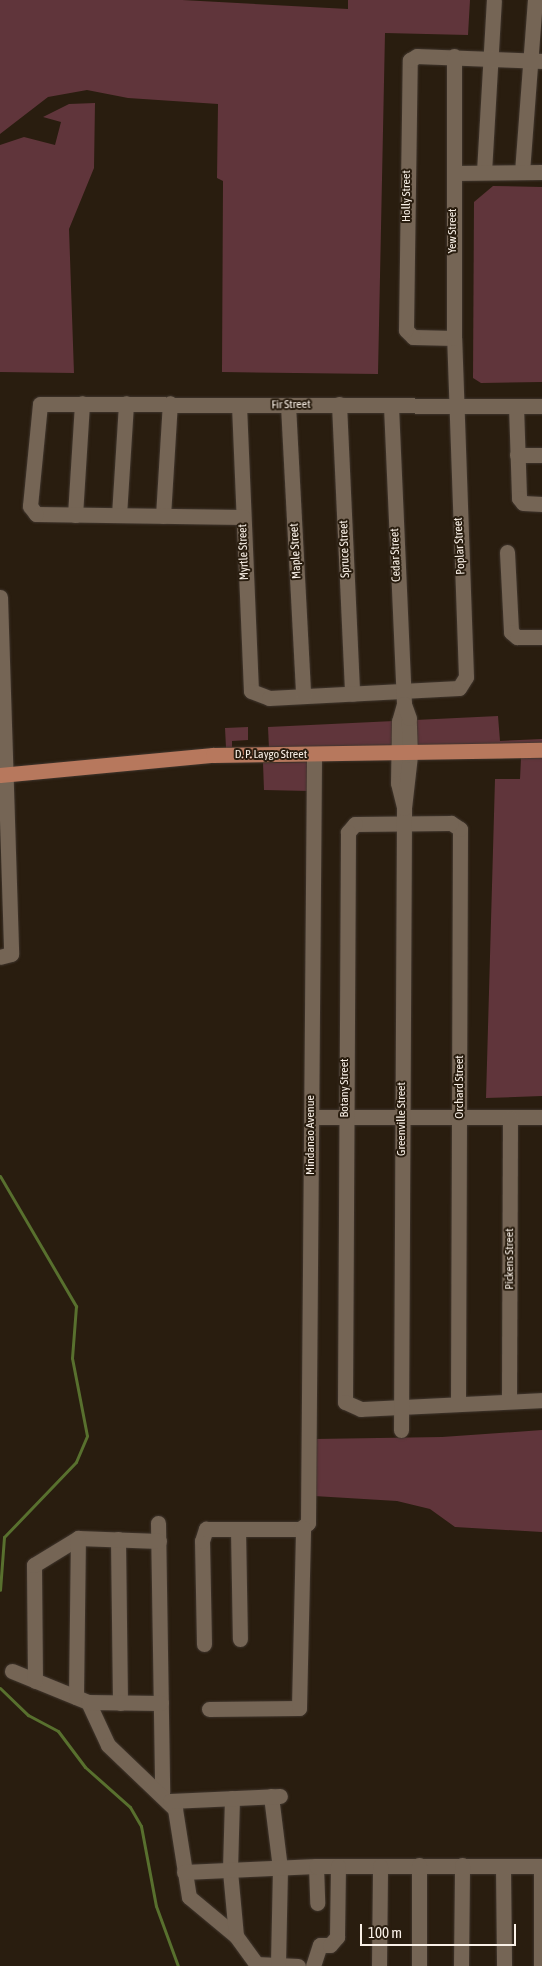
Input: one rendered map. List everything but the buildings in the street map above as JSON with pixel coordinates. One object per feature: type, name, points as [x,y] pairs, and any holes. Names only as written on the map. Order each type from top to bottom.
[{"type":"main road","name":"D. P. Laygo Street","points":[[4,774],[213,755],[404,755],[542,750]]},
{"type":"street","points":[[484,172],[494,0]]},
{"type":"street","points":[[522,172],[536,61],[534,0]]},
{"type":"street","points":[[454,56],[536,61]]},
{"type":"street","name":"Holly Street","points":[[454,56],[411,58],[408,334],[454,338]]},
{"type":"street","name":"Yew Street","points":[[454,56],[454,338],[456,405]]},
{"type":"street","points":[[454,173],[542,172]]},
{"type":"street","points":[[82,403],[74,515],[243,517]]},
{"type":"street","points":[[119,515],[126,403]]},
{"type":"street","name":"Fir Street","points":[[74,515],[33,512],[32,473],[40,404],[542,406]]},
{"type":"street","points":[[163,516],[170,404]]},
{"type":"street","name":"Spruce Street","points":[[339,404],[352,694]]},
{"type":"street","name":"Myrtle Street","points":[[239,405],[248,685],[257,696],[303,696]]},
{"type":"street","name":"Maple Street","points":[[288,405],[303,696]]},
{"type":"street","name":"Poplar Street","points":[[403,698],[463,685],[466,677],[456,405]]},
{"type":"street","name":"Cedar Street","points":[[392,406],[403,698],[410,718],[404,755]]},
{"type":"street","points":[[516,406],[520,501],[542,504]]},
{"type":"street","points":[[517,455],[542,455]]},
{"type":"street","points":[[507,552],[511,632],[517,637],[542,637]]},
{"type":"street","points":[[0,596],[4,809],[11,954],[0,957]]},
{"type":"street","points":[[303,696],[352,694],[403,698]]},
{"type":"street","name":"Mindanao Avenue","points":[[209,1709],[299,1708],[306,1522],[314,754]]},
{"type":"street","name":"Greenville Street","points":[[401,1430],[404,755]]},
{"type":"street","name":"Orchard Street","points":[[404,824],[451,823],[460,829],[458,1403]]},
{"type":"street","name":"Botany Street","points":[[402,1405],[361,1409],[347,1405],[345,1117],[348,829],[355,824],[404,824]]},
{"type":"street","points":[[317,1117],[542,1117]]},
{"type":"street","name":"Pickens Street","points":[[509,1401],[510,1118]]},
{"type":"street","points":[[402,1405],[542,1400]]},
{"type":"street","points":[[158,1522],[161,1703],[166,1796],[189,1897],[236,1936],[256,1964],[278,1962],[298,1966]]},
{"type":"street","points":[[204,1644],[204,1532],[306,1522]]},
{"type":"street","points":[[238,1529],[240,1639]]},
{"type":"street","points":[[35,1681],[34,1565],[78,1538],[159,1541]]},
{"type":"street","points":[[78,1538],[82,1700],[108,1745],[166,1796],[232,1798],[276,1796],[280,1868],[278,1962]]},
{"type":"street","points":[[118,1539],[120,1703]]},
{"type":"street","points":[[12,1671],[82,1700],[120,1703],[161,1703]]},
{"type":"street","points":[[232,1798],[230,1871],[236,1936]]},
{"type":"street","points":[[419,1865],[419,1966]]},
{"type":"street","points":[[461,1966],[462,1865]]},
{"type":"street","points":[[184,1872],[316,1866],[542,1866],[542,1966]]},
{"type":"street","points":[[316,1866],[317,1903]]},
{"type":"street","points":[[313,1966],[320,1945],[330,1945],[337,1937],[338,1866]]},
{"type":"street","points":[[379,1966],[380,1866]]},
{"type":"street","points":[[504,1866],[504,1966]]},
{"type":"shaded area","points":[[0,0],[182,0],[348,9],[348,0],[470,0],[468,35],[385,33],[378,374],[222,372],[223,181],[217,178],[218,104],[128,98],[87,90],[48,97],[0,134]]},
{"type":"shaded area","points":[[95,103],[94,168],[69,229],[74,373],[0,372],[0,145],[24,137],[55,145],[61,122],[43,117],[69,104]]},
{"type":"shaded area","points":[[493,186],[542,187],[542,382],[481,383],[473,378],[474,202]]},
{"type":"shaded area","points":[[498,716],[500,741],[542,739],[542,744],[417,746],[415,720]]},
{"type":"shaded area","points":[[394,721],[391,746],[269,749],[268,727]]},
{"type":"shaded area","points":[[248,727],[248,740],[232,741],[232,747],[226,748],[225,728]]},
{"type":"shaded area","points":[[542,756],[542,1096],[486,1098],[495,779],[520,779],[521,758]]},
{"type":"shaded area","points":[[309,762],[310,791],[264,790],[263,763]]},
{"type":"shaded area","points":[[542,1430],[542,1532],[455,1527],[430,1509],[397,1501],[314,1496],[314,1439],[442,1437]]},
{"type":"waterway","points":[[0,1176],[76,1306],[72,1358],[87,1436],[76,1462],[4,1537],[0,1590]]},
{"type":"waterway","points":[[0,1688],[28,1715],[58,1731],[85,1767],[130,1807],[141,1826],[156,1906],[178,1966]]}]
